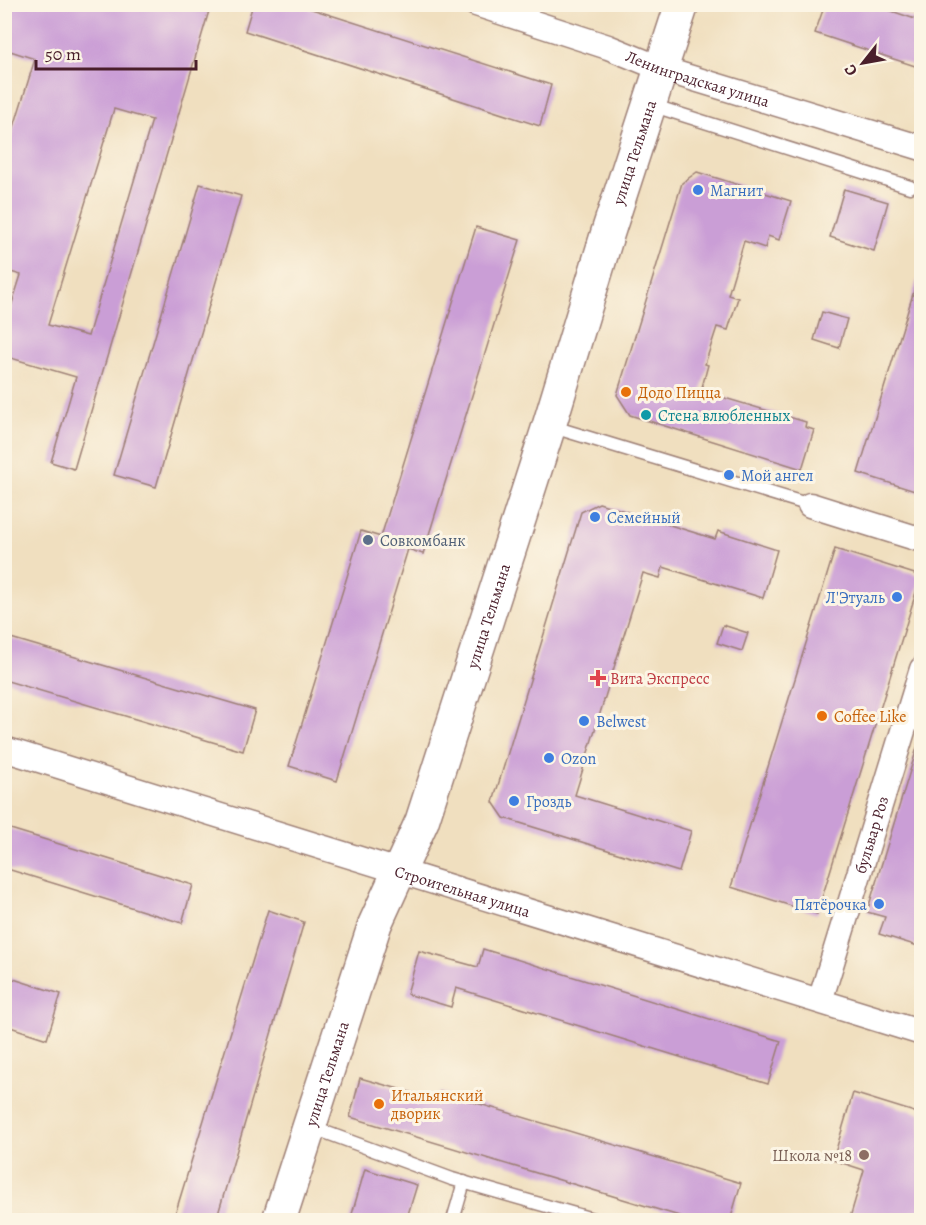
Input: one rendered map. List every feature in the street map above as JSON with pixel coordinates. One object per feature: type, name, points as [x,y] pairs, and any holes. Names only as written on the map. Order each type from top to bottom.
[{"type":"street","name":"Ленинградская улица","points":[[476,4],[501,8],[662,69],[921,147]]},
{"type":"street","name":"улица Тельмана","points":[[279,1221],[375,924],[422,821],[682,4]]},
{"type":"street","points":[[810,505],[921,540]]},
{"type":"street","name":"бульвар Роз","points":[[820,1001],[921,669]]},
{"type":"street","name":"Строительная улица","points":[[4,749],[921,1032]]},
{"type":"lane","points":[[650,104],[910,187]]},
{"type":"lane","points":[[549,426],[810,505]]},
{"type":"lane","points":[[309,1127],[464,1182],[596,1221]]},
{"type":"lane","points":[[453,1221],[464,1182]]},
{"type":"building","points":[[9,4],[211,4],[74,469],[51,462],[76,377],[4,356],[4,312],[9,313],[21,275],[4,270],[4,159],[35,59],[4,49],[4,19]],"holes":[[[114,109],[152,120],[88,336],[48,325]]]},
{"type":"building","points":[[253,4],[296,4],[551,85],[540,126],[245,31]]},
{"type":"building","points":[[825,4],[871,4],[921,21],[921,68],[815,33]]},
{"type":"building","points":[[697,172],[791,201],[779,240],[768,236],[765,248],[744,241],[728,295],[738,298],[728,330],[717,327],[705,364],[708,365],[701,391],[806,422],[805,427],[814,430],[802,469],[630,415],[617,395],[682,183]]},
{"type":"building","points":[[200,184],[241,196],[156,487],[114,475]]},
{"type":"building","points":[[844,189],[888,202],[874,251],[830,237]]},
{"type":"building","points":[[476,227],[520,240],[423,554],[408,549],[337,781],[289,766],[361,531],[381,537]]},
{"type":"building","points":[[917,281],[921,282],[921,493],[858,473]]},
{"type":"building","points":[[822,312],[847,319],[839,348],[814,340]]},
{"type":"building","points":[[599,503],[715,539],[718,531],[777,550],[763,598],[663,567],[660,578],[643,573],[575,795],[691,831],[679,872],[504,818],[493,802],[581,512]]},
{"type":"building","points":[[835,549],[921,576],[817,914],[731,887]]},
{"type":"building","points":[[723,625],[748,633],[742,651],[717,643]]},
{"type":"building","points":[[4,636],[255,710],[243,751],[4,680]]},
{"type":"building","points":[[917,748],[921,749],[921,947],[879,934],[885,917],[867,912]]},
{"type":"building","points":[[4,827],[193,885],[182,923],[4,868]]},
{"type":"building","points":[[268,910],[304,922],[216,1221],[173,1221]]},
{"type":"building","points":[[483,949],[781,1041],[768,1084],[456,988],[451,1007],[407,994],[419,951],[478,967]]},
{"type":"building","points":[[4,976],[61,994],[47,1039],[4,1025]]},
{"type":"building","points":[[360,1078],[438,1100],[440,1092],[741,1183],[730,1221],[696,1221],[350,1117]]},
{"type":"building","points":[[853,1093],[921,1114],[921,1221],[849,1221],[864,1170],[833,1160]]},
{"type":"building","points":[[365,1169],[417,1185],[406,1221],[350,1221]]},
{"type":"place","name":"Магнит","points":[[698,190]]},
{"type":"place","name":"Додо Пицца","points":[[626,392]]},
{"type":"place","name":"Стена влюбленных","points":[[646,415]]},
{"type":"place","name":"Мой ангел","points":[[729,475]]},
{"type":"place","name":"Семейный","points":[[595,517]]},
{"type":"place","name":"Совкомбанк","points":[[368,540]]},
{"type":"place","name":"Л'Этуаль","points":[[897,597]]},
{"type":"place","name":"Вита Экспресс","points":[[598,678]]},
{"type":"place","name":"Coffee Like","points":[[822,716]]},
{"type":"place","name":"Belwest","points":[[584,721]]},
{"type":"place","name":"Ozon","points":[[549,758]]},
{"type":"place","name":"Гроздь","points":[[514,801]]},
{"type":"place","name":"Пятёрочка","points":[[879,904]]},
{"type":"place","name":"Итальянский дворик","points":[[379,1104]]},
{"type":"place","name":"Школа №18","points":[[864,1155]]}]
